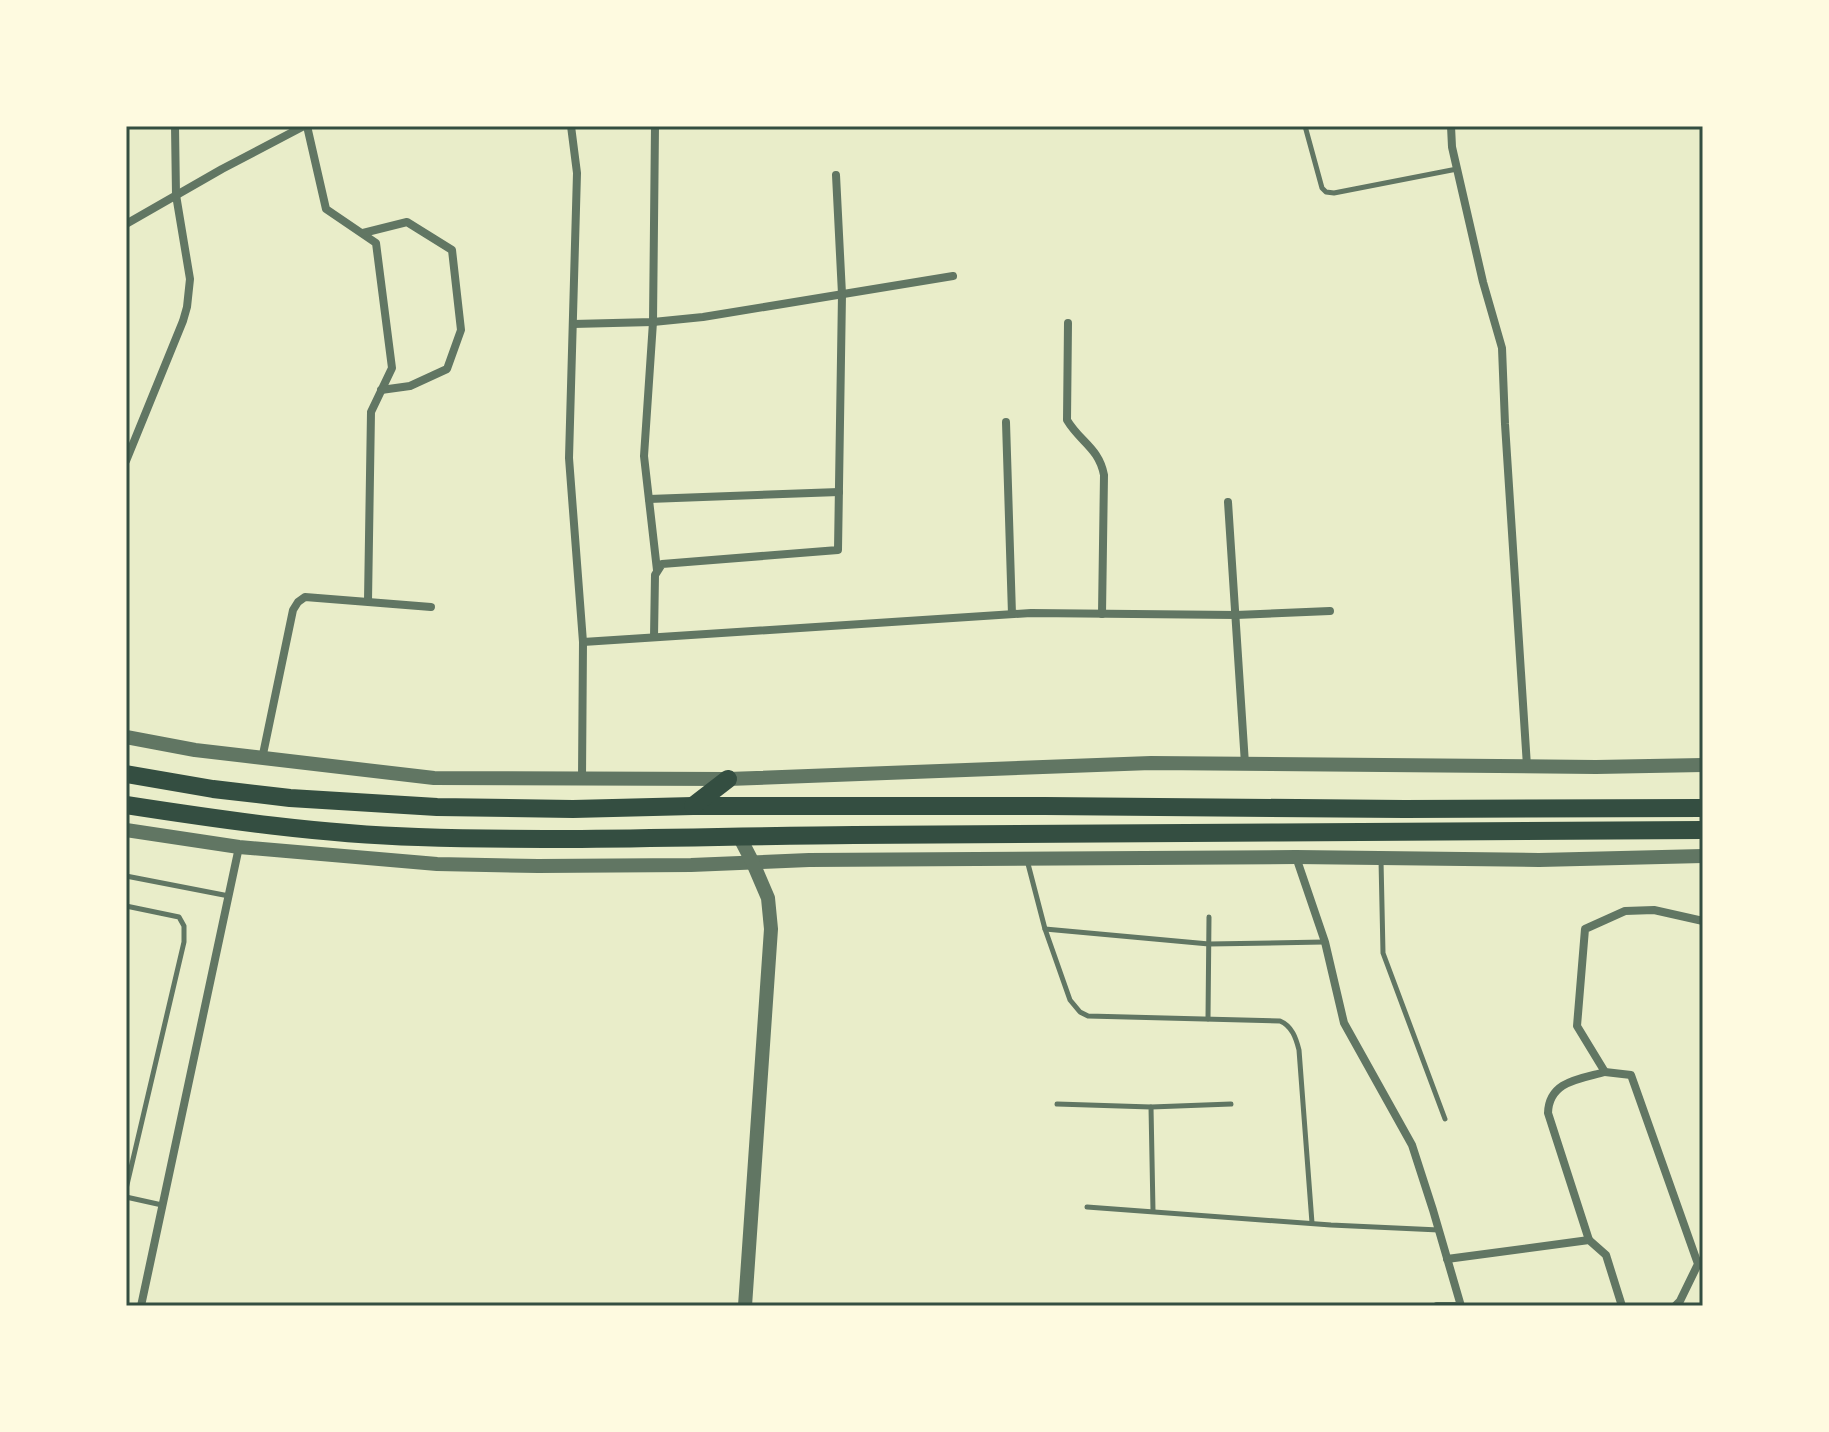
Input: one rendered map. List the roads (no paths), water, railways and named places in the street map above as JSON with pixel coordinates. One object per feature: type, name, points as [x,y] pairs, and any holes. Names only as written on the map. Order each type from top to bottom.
[{"type":"highway","points":[[126,774],[290,798],[437,807],[1703,808]]},
{"type":"highway","points":[[693,806],[728,779]]},
{"type":"highway","points":[[126,805],[253,824],[414,837],[539,840],[1703,830]]},
{"type":"street","points":[[126,461],[187,307],[190,279],[176,195],[175,126]]},
{"type":"street","points":[[126,224],[306,126],[326,209],[376,243],[392,368],[371,412],[368,601]]},
{"type":"street","points":[[571,126],[577,173],[569,458],[583,642],[582,778]]},
{"type":"street","points":[[655,126],[653,322],[644,456],[657,570]]},
{"type":"street","points":[[1451,126],[1457,169],[1502,348],[1527,766]]},
{"type":"street","points":[[654,637],[655,575],[662,564],[838,550],[842,294],[836,175]]},
{"type":"street","points":[[363,233],[407,222],[452,250],[461,330],[447,369],[410,386],[381,390]]},
{"type":"street","points":[[573,324],[703,317],[953,276]]},
{"type":"street","points":[[1068,323],[1067,420],[1096,454],[1102,463],[1104,475],[1102,614]]},
{"type":"street","points":[[1006,422],[1012,614]]},
{"type":"street","points":[[649,499],[839,492]]},
{"type":"street","points":[[1228,502],[1245,764]]},
{"type":"street","points":[[262,759],[295,605],[305,597],[431,607]]},
{"type":"street","points":[[583,642],[1012,614],[1236,615],[1330,611]]},
{"type":"street","points":[[126,737],[262,759],[434,778],[728,779],[1151,763],[1703,765]]},
{"type":"street","points":[[126,830],[239,847],[437,864],[538,866],[809,860],[1296,857],[1539,860],[1703,856]]},
{"type":"street","points":[[739,836],[768,898],[771,929],[745,1306]]},
{"type":"street","points":[[141,1306],[239,847]]},
{"type":"street","points":[[1296,857],[1325,942],[1344,1023],[1412,1145],[1439,1230],[1460,1306],[1437,1306]]},
{"type":"street","points":[[1605,1072],[1577,1026],[1585,929],[1625,911],[1654,910],[1703,921]]},
{"type":"street","points":[[1622,1306],[1606,1255],[1589,1240],[1548,1113],[1548,1102],[1560,1085],[1605,1072],[1631,1075],[1703,1274]]},
{"type":"street","points":[[1447,1259],[1589,1240]]},
{"type":"street","points":[[1675,1306],[1698,1264]]},
{"type":"lane","points":[[1305,126],[1322,188],[1326,192],[1457,169]]},
{"type":"lane","points":[[1381,858],[1383,953],[1445,1119]]},
{"type":"lane","points":[[1026,859],[1045,929],[1070,1000],[1080,1012],[1088,1016],[1285,1023],[1296,1038],[1299,1050],[1312,1223]]},
{"type":"lane","points":[[126,876],[229,896]]},
{"type":"lane","points":[[126,906],[179,917],[184,926],[184,942],[126,1189]]},
{"type":"lane","points":[[1208,1019],[1209,917]]},
{"type":"lane","points":[[1045,929],[1209,944],[1325,942]]},
{"type":"lane","points":[[1057,1104],[1151,1107],[1231,1104]]},
{"type":"lane","points":[[1151,1107],[1153,1211]]},
{"type":"lane","points":[[126,1197],[162,1205]]},
{"type":"lane","points":[[1087,1207],[1439,1230]]}]
